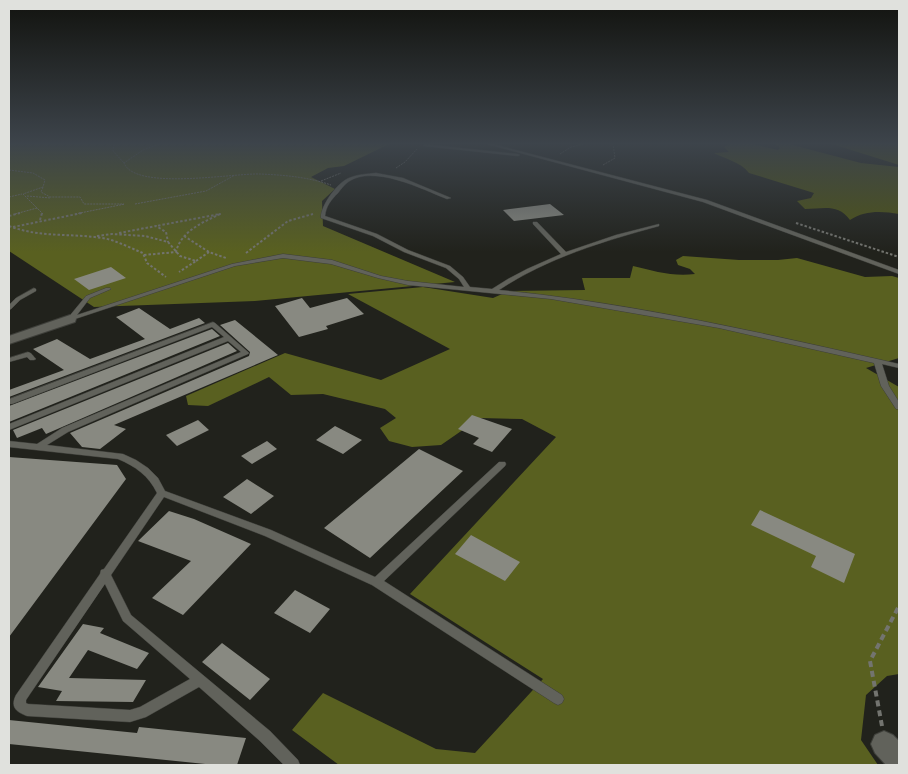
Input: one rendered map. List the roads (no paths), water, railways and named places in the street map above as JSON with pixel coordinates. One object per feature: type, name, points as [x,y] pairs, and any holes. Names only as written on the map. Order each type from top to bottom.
[{"type":"street","points":[[9,338],[70,319]]},
{"type":"lane","points":[[349,180],[339,188],[326,204],[323,217],[375,235],[406,251],[448,267],[462,278],[468,290]]},
{"type":"lane","points":[[404,180],[449,198]]},
{"type":"lane","points":[[628,180],[705,201],[899,272]]},
{"type":"lane","points":[[535,223],[565,255]]},
{"type":"lane","points":[[494,291],[504,283],[565,255],[629,232],[657,225]]},
{"type":"lane","points":[[70,319],[234,264],[283,256],[332,262],[380,278],[468,290],[550,297],[719,326],[899,366]]},
{"type":"lane","points":[[70,319],[88,297],[108,289]]},
{"type":"lane","points":[[9,306],[34,290]]},
{"type":"lane","points":[[9,402],[213,324],[246,353],[65,430],[39,447]]},
{"type":"lane","points":[[9,427],[229,338]]},
{"type":"lane","points":[[9,360],[28,354],[32,358]]},
{"type":"lane","points":[[877,361],[886,386],[899,407]]},
{"type":"lane","points":[[9,444],[120,456],[136,463],[159,486],[162,493],[268,533],[376,582],[558,699]]},
{"type":"lane","points":[[376,582],[502,464]]},
{"type":"lane","points":[[162,493],[26,690],[20,699],[20,706],[27,710],[130,716],[142,713],[198,680]]},
{"type":"lane","points":[[106,572],[127,618],[265,736],[293,765]]}]
